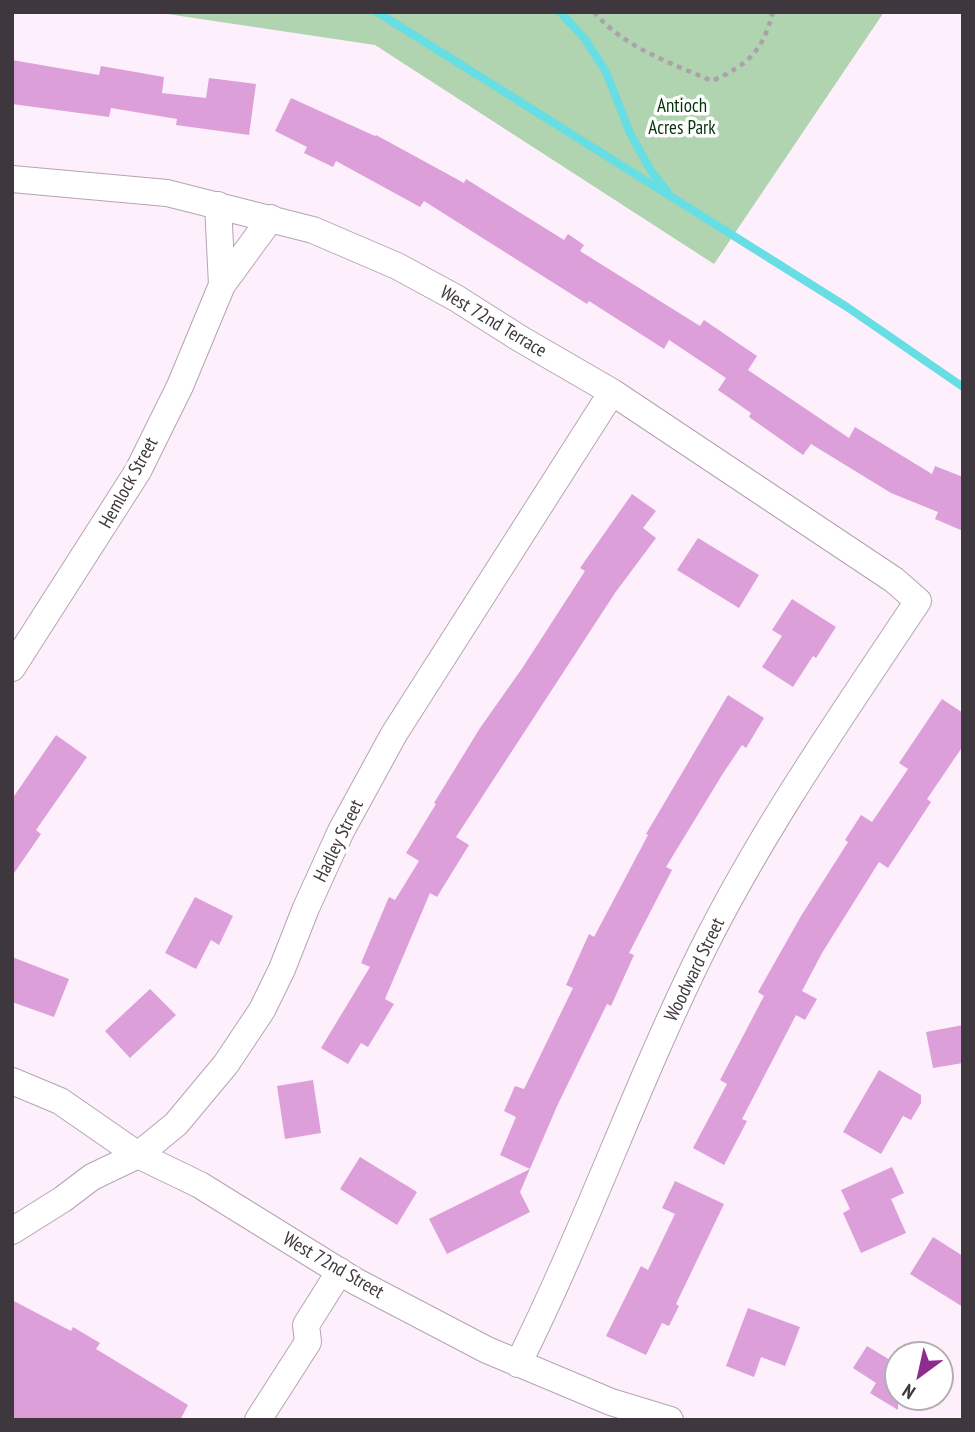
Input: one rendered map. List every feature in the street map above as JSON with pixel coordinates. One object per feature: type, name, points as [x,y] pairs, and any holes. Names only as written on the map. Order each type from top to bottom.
[{"type":"street","name":"West 72nd Terrace","points":[[12,179],[167,193],[313,230],[397,266],[456,298],[612,392],[894,580],[918,601]]},
{"type":"street","name":"Hemlock Street","points":[[218,205],[222,285]]},
{"type":"street","name":"Hemlock Street","points":[[12,668],[138,471],[180,386],[222,285],[271,218]]},
{"type":"street","name":"Hadley Street","points":[[12,1231],[92,1177],[138,1155],[176,1124],[226,1064],[262,1010],[341,831],[394,734],[612,392]]},
{"type":"street","name":"Woodward Street","points":[[519,1364],[682,994],[732,893],[797,786],[918,601]]},
{"type":"street","name":"West 72nd Street","points":[[12,1081],[60,1101],[138,1155],[200,1185],[340,1271],[519,1364],[611,1402],[670,1420]]},
{"type":"street","points":[[258,1420],[308,1342],[306,1325],[340,1271]]},
{"type":"path","points":[[594,12],[605,26],[650,54],[712,81],[741,67],[766,38],[773,12]]},
{"type":"green space","name":"Antioch Acres Park","points":[[154,12],[884,12],[714,264],[375,45]]},
{"type":"building","points":[[12,60],[99,75],[101,66],[164,77],[162,93],[206,98],[209,78],[256,84],[249,135],[176,125],[177,119],[111,108],[109,117],[12,104]]},
{"type":"building","points":[[291,98],[376,135],[464,183],[466,179],[564,240],[568,234],[584,245],[580,251],[700,326],[704,320],[757,356],[748,370],[849,438],[855,427],[932,474],[935,466],[963,477],[963,531],[935,519],[938,512],[891,493],[811,444],[803,455],[749,417],[751,413],[718,390],[726,378],[669,340],[664,349],[589,301],[587,304],[424,201],[420,207],[336,161],[333,167],[304,153],[307,147],[275,131]]},
{"type":"building","points":[[632,494],[656,511],[643,528],[656,538],[615,593],[456,837],[469,845],[437,897],[430,893],[385,999],[394,1004],[368,1047],[361,1043],[348,1064],[321,1048],[370,967],[361,963],[389,897],[395,900],[419,861],[406,853],[480,728],[585,571],[580,568]]},
{"type":"building","points":[[698,538],[759,575],[739,608],[677,570]]},
{"type":"building","points":[[792,599],[836,627],[793,687],[762,667],[782,636],[772,630]]},
{"type":"building","points":[[728,695],[764,718],[746,748],[742,745],[722,775],[666,867],[672,870],[629,953],[634,955],[611,1006],[607,1004],[558,1104],[530,1169],[500,1155],[516,1117],[504,1111],[515,1086],[524,1089],[573,988],[566,985],[589,934],[594,937],[648,835],[646,834]]},
{"type":"building","points":[[942,699],[963,713],[963,746],[927,799],[931,802],[888,868],[879,862],[822,953],[802,991],[817,999],[805,1020],[796,1015],[742,1119],[747,1121],[724,1165],[693,1148],[727,1084],[720,1080],[764,996],[758,992],[801,916],[848,842],[845,840],[861,815],[872,822],[908,769],[899,763]]},
{"type":"building","points":[[56,735],[87,757],[36,830],[41,834],[12,876],[12,799]]},
{"type":"building","points":[[195,897],[233,916],[219,945],[211,940],[196,969],[165,953]]},
{"type":"building","points":[[12,957],[69,979],[54,1017],[12,1002]]},
{"type":"building","points":[[150,989],[176,1015],[130,1058],[105,1031]]},
{"type":"building","points":[[963,1025],[963,1063],[933,1068],[926,1032]]},
{"type":"building","points":[[879,1070],[921,1095],[921,1103],[911,1120],[903,1116],[881,1154],[843,1132]]},
{"type":"building","points":[[313,1080],[321,1133],[285,1139],[277,1086]]},
{"type":"building","points":[[360,1157],[417,1192],[397,1225],[340,1189]]},
{"type":"building","points":[[892,1167],[904,1193],[891,1199],[906,1233],[861,1253],[843,1213],[850,1209],[841,1190]]},
{"type":"building","points":[[530,1169],[520,1192],[530,1212],[447,1254],[429,1219]]},
{"type":"building","points":[[675,1181],[724,1204],[676,1304],[679,1306],[669,1326],[662,1323],[646,1355],[606,1336],[641,1266],[648,1270],[675,1214],[662,1208]]},
{"type":"building","points":[[933,1237],[963,1256],[963,1307],[910,1274]]},
{"type":"building","points":[[12,1300],[71,1331],[73,1327],[100,1343],[96,1349],[188,1405],[180,1420],[12,1420]]},
{"type":"building","points":[[748,1308],[800,1327],[785,1366],[761,1357],[754,1377],[726,1366]]},
{"type":"building","points":[[867,1346],[884,1356],[884,1402],[870,1393],[876,1383],[853,1368]]},
{"type":"waterway","points":[[377,12],[847,307],[963,387]]},
{"type":"waterway","points":[[560,12],[585,39],[606,72],[630,133],[651,171],[667,191]]}]
